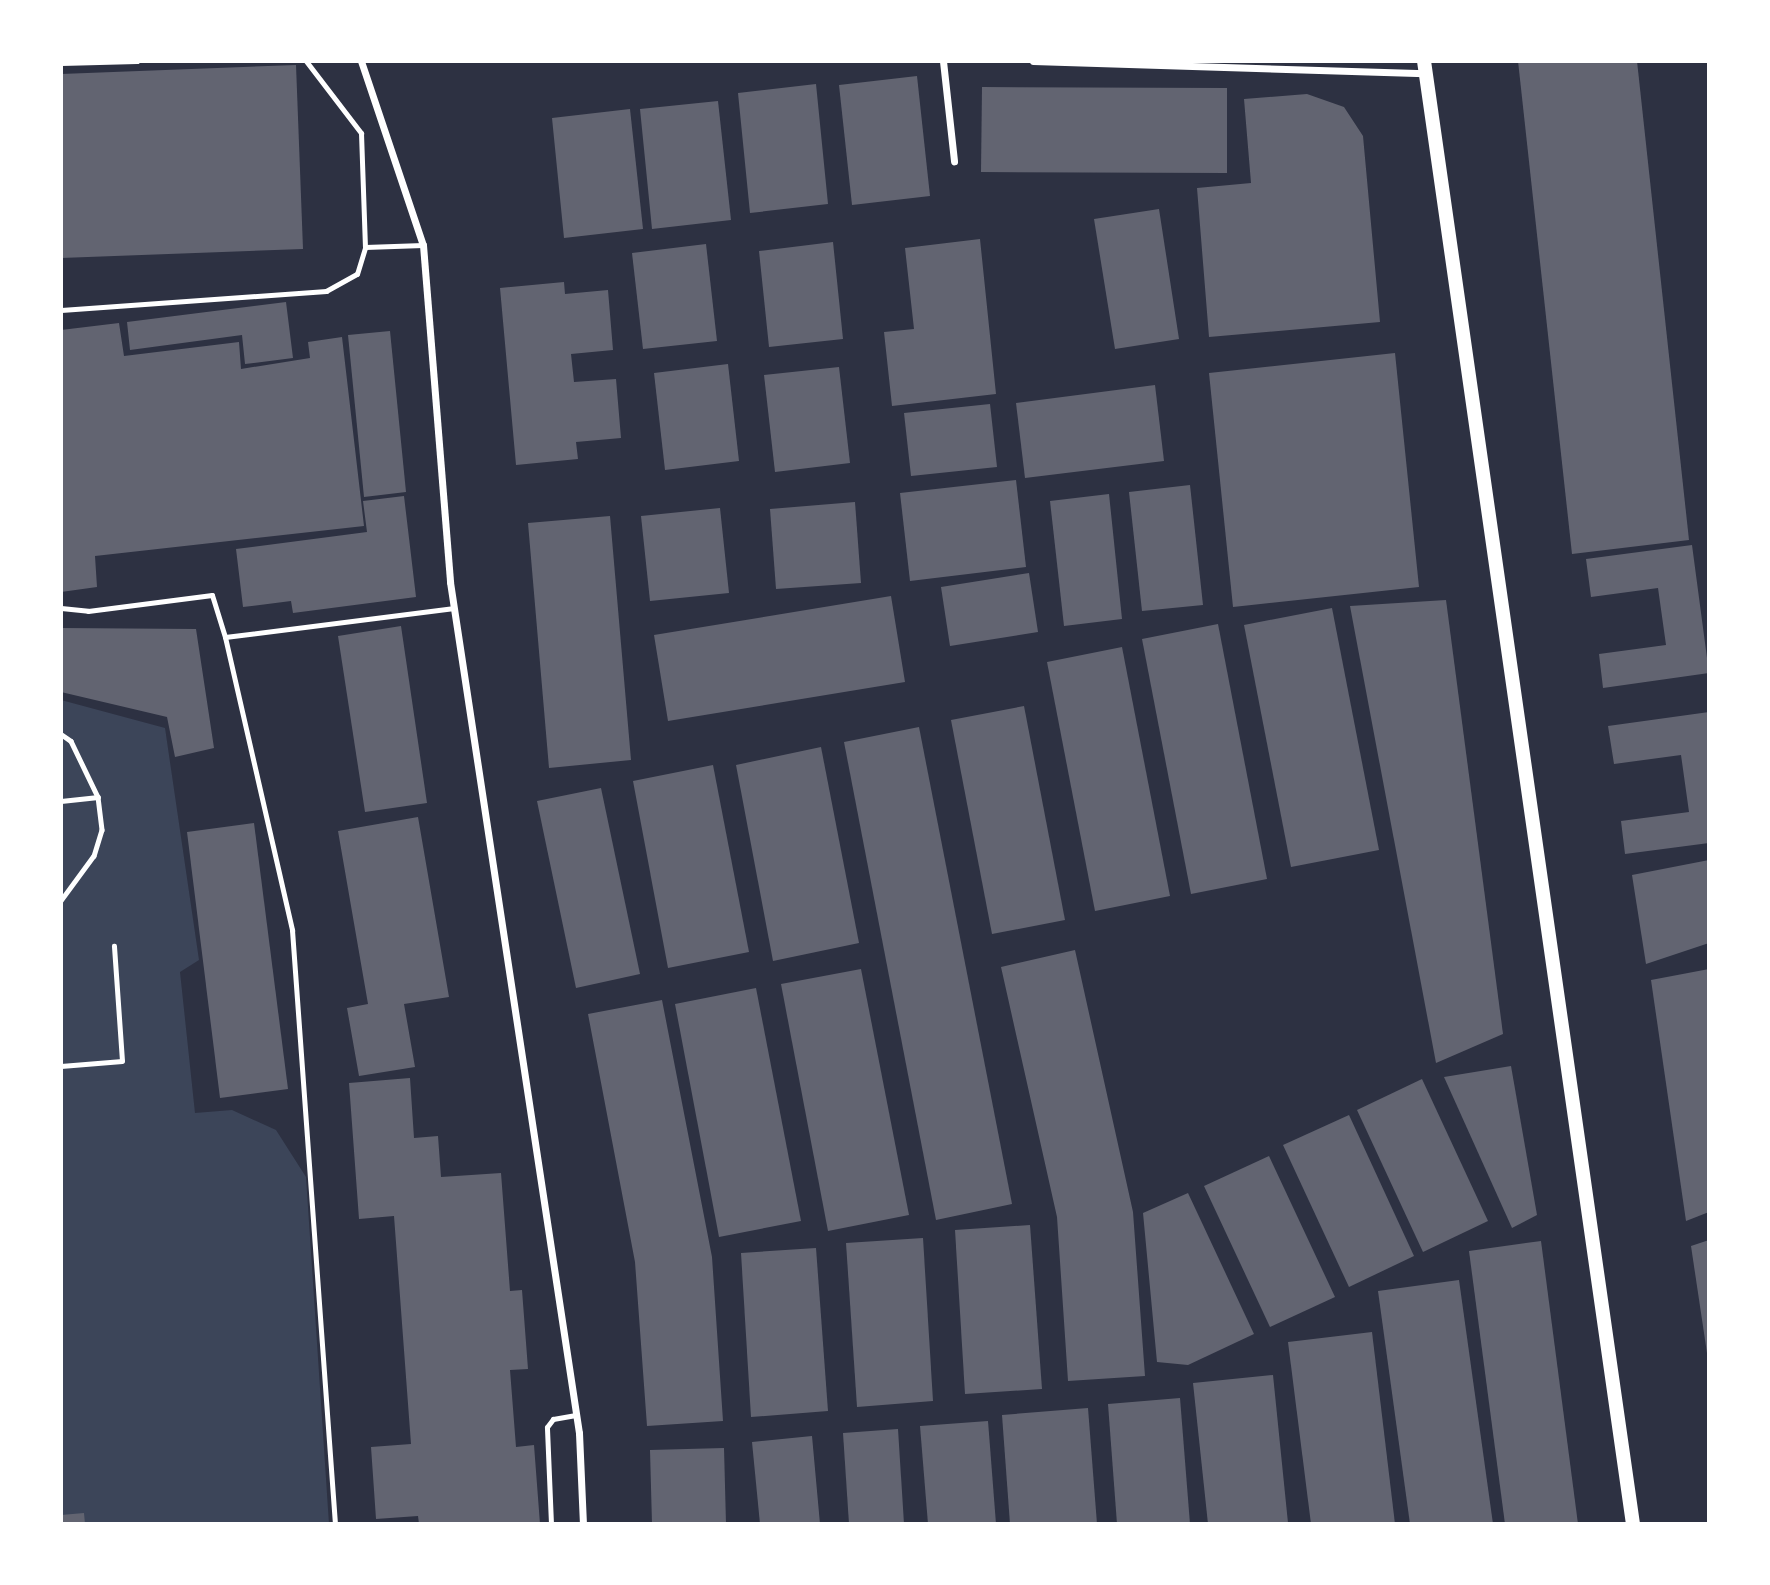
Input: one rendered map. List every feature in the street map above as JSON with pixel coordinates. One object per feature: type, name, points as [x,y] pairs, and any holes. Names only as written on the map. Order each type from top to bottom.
[{"type":"main road","points":[[1425,67],[1633,1524]]},
{"type":"street","points":[[361,61],[423,245],[454,608],[576,1415],[583,1524]]},
{"type":"street","points":[[943,61],[954,161]]},
{"type":"street","points":[[1033,61],[1425,67]]},
{"type":"lane","points":[[61,62],[137,61]]},
{"type":"lane","points":[[61,310],[326,291],[358,274],[365,247],[361,133],[306,61]]},
{"type":"lane","points":[[365,247],[423,245]]},
{"type":"lane","points":[[61,608],[88,611],[212,595],[225,637],[292,930],[335,1524]]},
{"type":"lane","points":[[225,637],[454,608]]},
{"type":"lane","points":[[551,1524],[547,1427],[552,1419],[576,1415]]},
{"type":"path","points":[[61,734],[71,741],[99,797],[102,830],[94,856],[61,901]]},
{"type":"path","points":[[61,801],[99,797]]},
{"type":"path","points":[[61,1066],[122,1061],[114,946]]},
{"type":"shaded area","points":[[61,700],[165,728],[199,960],[180,972],[195,1113],[232,1110],[276,1130],[306,1177],[329,1524],[61,1524]]},
{"type":"building","points":[[1518,61],[1637,61],[1689,540],[1572,554]]},
{"type":"building","points":[[296,65],[303,249],[61,258],[61,74]]},
{"type":"building","points":[[917,76],[930,196],[852,205],[839,85]]},
{"type":"building","points":[[816,84],[828,204],[750,213],[738,93]]},
{"type":"building","points":[[982,87],[1227,88],[1227,173],[981,172]]},
{"type":"building","points":[[1307,94],[1344,107],[1363,136],[1380,322],[1209,337],[1197,188],[1251,183],[1244,99]]},
{"type":"building","points":[[718,101],[731,220],[652,229],[640,109]]},
{"type":"building","points":[[630,109],[643,229],[564,238],[552,118]]},
{"type":"building","points":[[1159,209],[1179,339],[1115,349],[1094,219]]},
{"type":"building","points":[[980,239],[996,394],[892,406],[884,332],[914,329],[905,248]]},
{"type":"building","points":[[833,242],[843,339],[769,347],[759,251]]},
{"type":"building","points":[[706,244],[717,341],[643,349],[632,253]]},
{"type":"building","points":[[564,282],[565,294],[608,290],[613,350],[571,354],[574,382],[616,379],[621,438],[576,442],[578,459],[516,465],[500,288]]},
{"type":"building","points":[[286,302],[293,358],[245,364],[242,335],[130,350],[127,322]]},
{"type":"building","points":[[119,323],[124,356],[239,342],[241,369],[310,358],[308,342],[342,337],[364,526],[95,556],[97,587],[61,592],[61,330]]},
{"type":"building","points":[[390,331],[406,492],[364,497],[348,335]]},
{"type":"building","points":[[1395,353],[1419,587],[1233,607],[1209,373]]},
{"type":"building","points":[[728,364],[739,461],[665,470],[654,373]]},
{"type":"building","points":[[839,367],[850,463],[775,472],[764,375]]},
{"type":"building","points":[[1155,385],[1164,461],[1025,478],[1016,403]]},
{"type":"building","points":[[990,404],[997,467],[911,476],[904,413]]},
{"type":"building","points":[[1016,480],[1026,567],[910,581],[900,493]]},
{"type":"building","points":[[1190,485],[1203,605],[1142,611],[1129,492]]},
{"type":"building","points":[[1109,494],[1122,619],[1064,626],[1050,501]]},
{"type":"building","points":[[404,496],[416,597],[293,613],[291,601],[243,607],[236,549],[367,532],[363,501]]},
{"type":"building","points":[[855,502],[861,583],[776,589],[770,509]]},
{"type":"building","points":[[720,508],[729,593],[650,601],[641,516]]},
{"type":"building","points":[[610,516],[631,760],[549,768],[528,523]]},
{"type":"building","points":[[1692,545],[1709,673],[1603,688],[1599,654],[1666,645],[1658,588],[1591,597],[1586,559]]},
{"type":"building","points":[[1029,573],[1038,632],[950,646],[941,587]]},
{"type":"building","points":[[891,596],[905,682],[668,721],[654,635]]},
{"type":"building","points":[[1446,600],[1503,1034],[1436,1063],[1350,606]]},
{"type":"building","points":[[1332,608],[1379,850],[1291,867],[1244,625]]},
{"type":"building","points":[[1218,624],[1267,879],[1191,894],[1142,639]]},
{"type":"building","points":[[401,626],[427,803],[365,812],[338,636]]},
{"type":"building","points":[[61,628],[196,629],[214,748],[175,757],[167,717],[61,692]]},
{"type":"building","points":[[1122,647],[1170,896],[1095,911],[1047,662]]},
{"type":"building","points":[[1024,706],[1065,920],[992,934],[951,720]]},
{"type":"building","points":[[1709,712],[1709,843],[1625,854],[1621,821],[1689,812],[1681,755],[1614,764],[1608,726]]},
{"type":"building","points":[[919,727],[1012,1204],[936,1220],[844,742]]},
{"type":"building","points":[[821,747],[859,943],[773,961],[736,765]]},
{"type":"building","points":[[713,765],[749,952],[668,968],[633,781]]},
{"type":"building","points":[[601,788],[640,974],[576,988],[537,801]]},
{"type":"building","points":[[418,817],[449,997],[404,1004],[415,1067],[359,1076],[347,1008],[368,1004],[338,831]]},
{"type":"building","points":[[254,823],[288,1089],[220,1098],[187,832]]},
{"type":"building","points":[[1709,860],[1709,943],[1646,964],[1632,875]]},
{"type":"building","points":[[1075,950],[1133,1212],[1145,1376],[1068,1381],[1057,1217],[1001,967]]},
{"type":"building","points":[[861,969],[909,1215],[828,1231],[781,984]]},
{"type":"building","points":[[1709,969],[1709,1212],[1686,1221],[1651,980]]},
{"type":"building","points":[[756,988],[801,1221],[719,1237],[675,1004]]},
{"type":"building","points":[[662,1000],[712,1257],[723,1421],[647,1426],[635,1262],[588,1014]]},
{"type":"building","points":[[1511,1066],[1537,1215],[1512,1228],[1444,1077]]},
{"type":"building","points":[[410,1078],[414,1138],[438,1136],[441,1177],[501,1173],[510,1291],[522,1290],[528,1369],[510,1370],[516,1447],[534,1445],[540,1524],[419,1524],[418,1516],[376,1519],[371,1447],[411,1444],[394,1216],[359,1219],[349,1083]]},
{"type":"building","points":[[1422,1079],[1488,1221],[1423,1252],[1357,1110]]},
{"type":"building","points":[[1349,1115],[1414,1256],[1349,1287],[1283,1145]]},
{"type":"building","points":[[1269,1156],[1335,1297],[1270,1327],[1204,1186]]},
{"type":"building","points":[[1188,1193],[1254,1334],[1188,1365],[1157,1362],[1143,1213]]},
{"type":"building","points":[[1030,1225],[1042,1389],[965,1394],[955,1230]]},
{"type":"building","points":[[923,1238],[933,1401],[857,1407],[846,1243]]},
{"type":"building","points":[[1709,1240],[1709,1353],[1707,1353],[1691,1246]]},
{"type":"building","points":[[1541,1241],[1578,1524],[1505,1524],[1469,1251]]},
{"type":"building","points":[[816,1248],[828,1411],[751,1417],[741,1253]]},
{"type":"building","points":[[1459,1280],[1493,1524],[1410,1524],[1378,1291]]},
{"type":"building","points":[[1372,1332],[1395,1524],[1311,1524],[1288,1342]]},
{"type":"building","points":[[1273,1375],[1288,1523],[1208,1524],[1193,1383]]},
{"type":"building","points":[[1180,1398],[1190,1524],[1117,1524],[1108,1404]]},
{"type":"building","points":[[1088,1408],[1097,1524],[1010,1524],[1002,1415]]},
{"type":"building","points":[[988,1421],[996,1524],[928,1524],[920,1426]]},
{"type":"building","points":[[898,1429],[904,1524],[849,1524],[843,1433]]},
{"type":"building","points":[[812,1436],[820,1524],[760,1524],[752,1442]]},
{"type":"building","points":[[724,1448],[726,1524],[652,1524],[650,1450]]},
{"type":"building","points":[[84,1513],[85,1524],[61,1524],[61,1515]]}]
